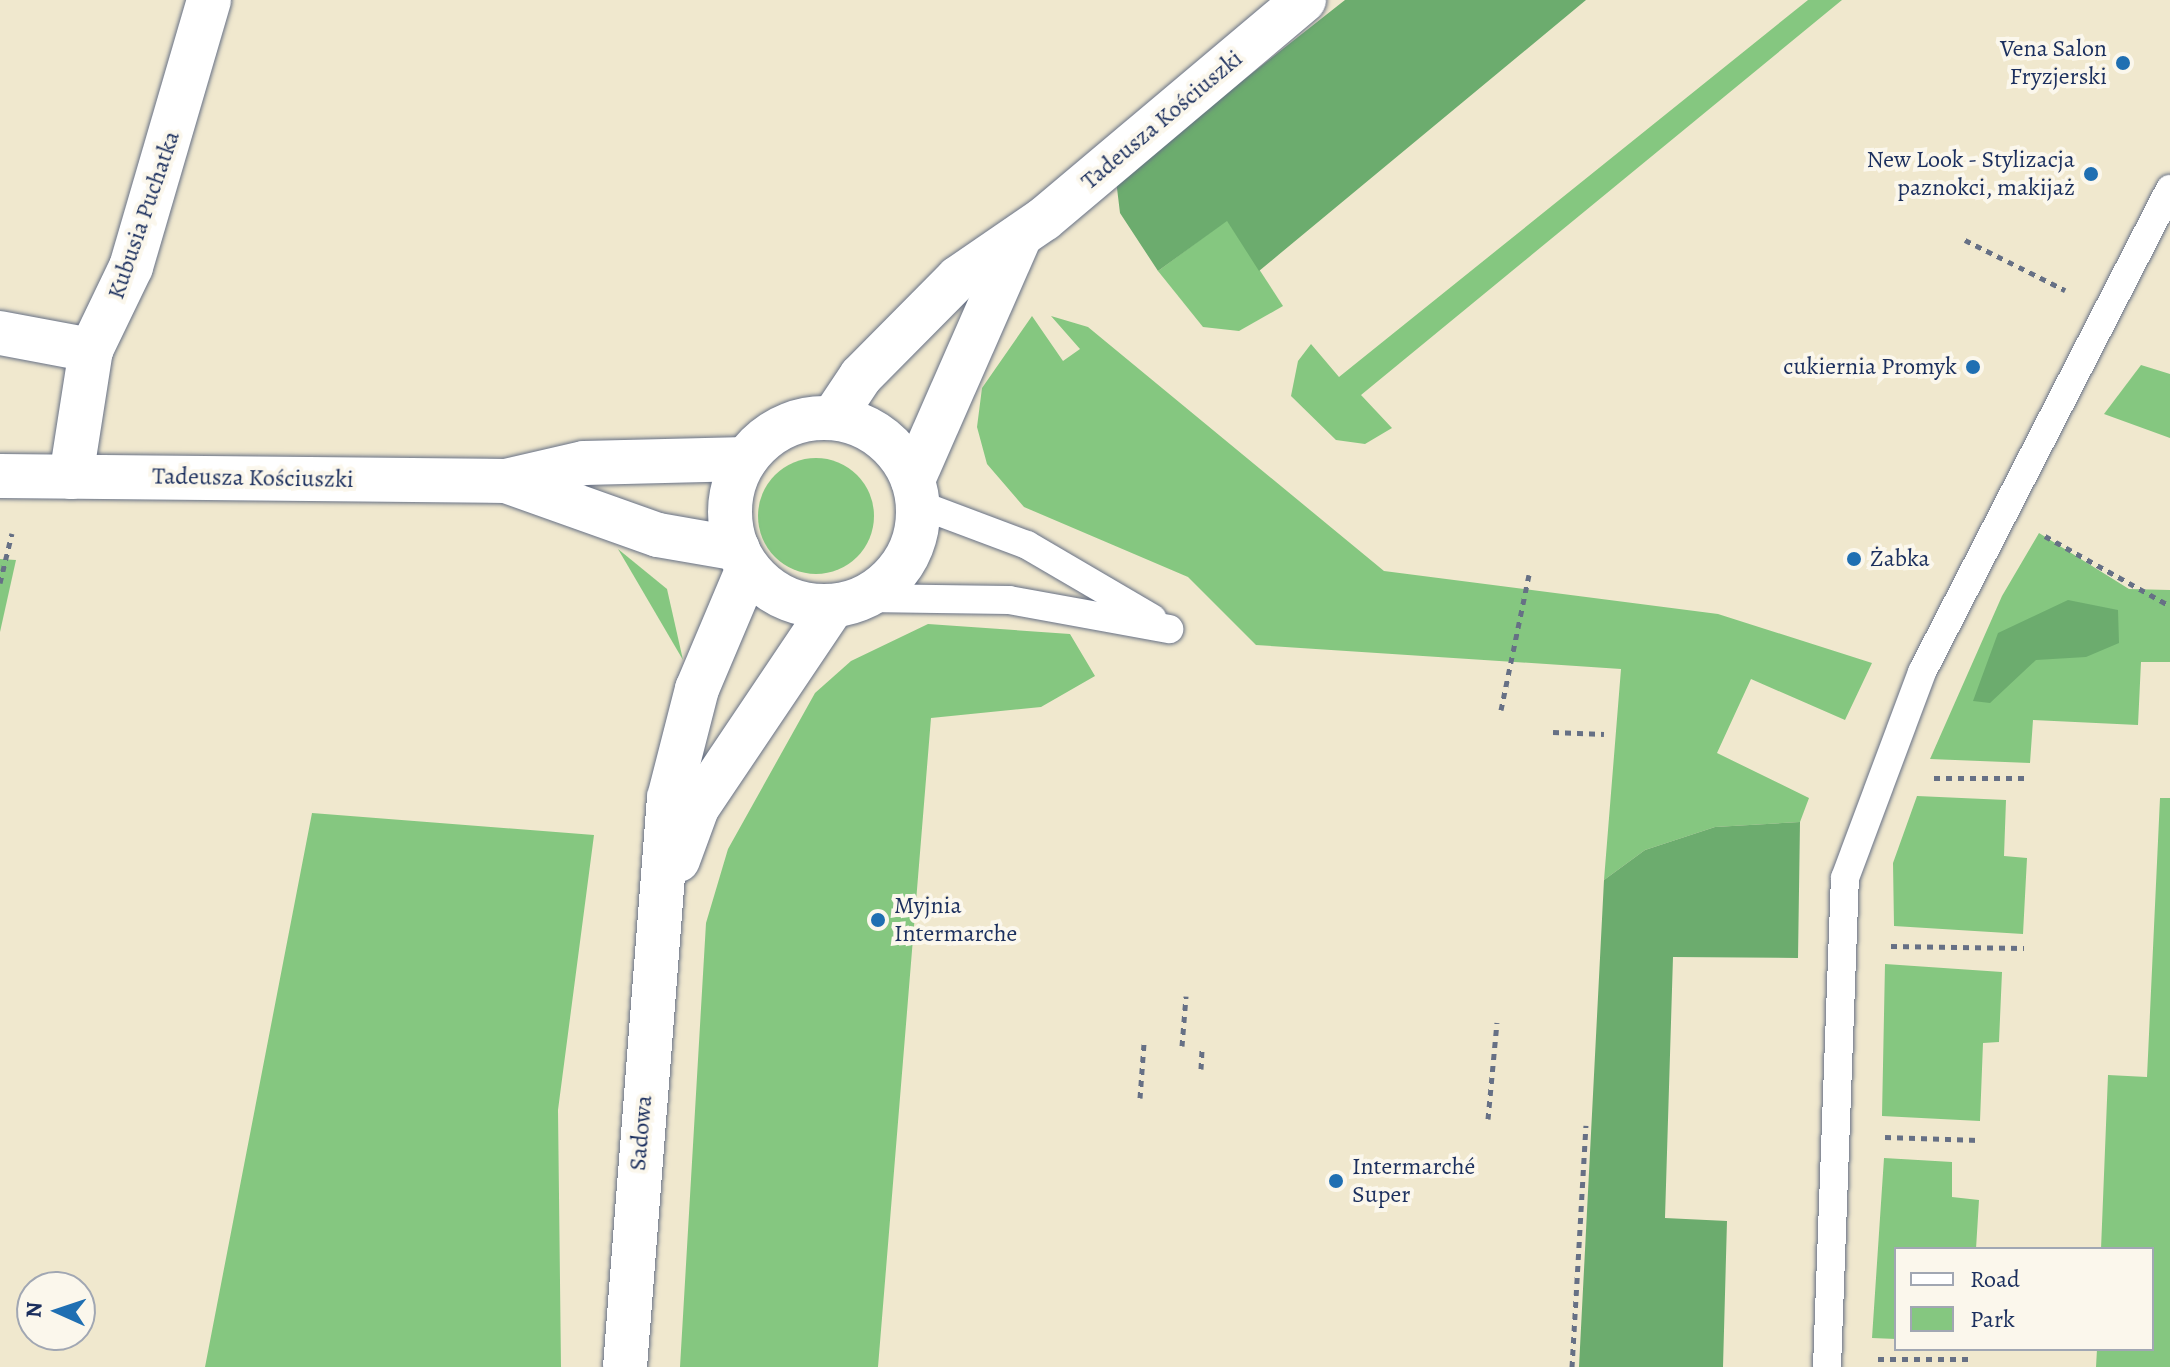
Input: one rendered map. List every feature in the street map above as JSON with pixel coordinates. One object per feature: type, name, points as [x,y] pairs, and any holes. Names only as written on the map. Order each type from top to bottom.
[{"type":"street","name":"Kubusia Puchatka","points":[[71,477],[91,350],[131,267],[209,0]]},
{"type":"street","name":"Tadeusza Kościuszki","points":[[833,418],[907,327],[958,278],[1019,238],[1304,0]]},
{"type":"street","name":"Tadeusza Kościuszki","points":[[916,492],[1019,238]]},
{"type":"street","points":[[0,333],[91,350]]},
{"type":"street","points":[[833,418],[882,438],[916,492],[906,559],[848,602],[790,599],[743,558],[730,503],[746,459],[784,427],[833,418]]},
{"type":"street","name":"Tadeusza Kościuszki","points":[[0,476],[506,481],[584,463],[746,459]]},
{"type":"street","name":"Tadeusza Kościuszki","points":[[506,481],[658,535],[743,558]]},
{"type":"street","name":"Sadowa","points":[[625,1367],[672,784],[697,689],[743,558]]},
{"type":"street","name":"Sadowa","points":[[664,900],[697,808],[848,602]]},
{"type":"lane","points":[[1827,1367],[1845,878],[1916,683],[2170,189]]},
{"type":"lane","points":[[848,602],[1009,600],[1169,629],[1027,545],[916,492]]},
{"type":"path","points":[[1965,240],[2109,312]]},
{"type":"path","points":[[0,583],[14,525]]},
{"type":"path","points":[[2041,534],[2170,606]]},
{"type":"path","points":[[1501,710],[1529,575]]},
{"type":"path","points":[[1553,732],[1604,734]]},
{"type":"path","points":[[1917,778],[2030,778]]},
{"type":"path","points":[[1879,946],[2024,948]]},
{"type":"path","points":[[1182,1046],[1186,996]]},
{"type":"path","points":[[1488,1119],[1497,1022]]},
{"type":"path","points":[[1140,1098],[1144,1044]]},
{"type":"path","points":[[1201,1069],[1202,1048]]},
{"type":"path","points":[[1572,1367],[1586,1125]]},
{"type":"path","points":[[1868,1136],[1979,1140]]},
{"type":"path","points":[[1861,1359],[1968,1359]]},
{"type":"green space","points":[[1345,0],[1586,0],[1259,271],[1227,221],[1158,271],[1120,213],[1116,180]]},
{"type":"green space","points":[[1808,0],[1842,0],[1361,395],[1392,428],[1365,444],[1336,440],[1291,396],[1298,361],[1311,344],[1339,377]]},
{"type":"green space","points":[[1227,220],[1283,306],[1239,331],[1203,327],[1158,271]]},
{"type":"green space","points":[[1032,316],[1063,361],[1080,349],[1051,316],[1088,327],[1384,571],[1718,614],[1872,663],[1845,720],[1751,679],[1717,753],[1809,798],[1800,822],[1715,827],[1645,850],[1604,880],[1621,669],[1256,645],[1188,577],[1024,507],[987,464],[977,427],[982,388]]},
{"type":"green space","points":[[2141,365],[2170,374],[2170,438],[2104,414]]},
{"type":"green space","points":[[816,458],[838,462],[857,475],[870,494],[874,516],[870,538],[857,557],[838,570],[816,574],[794,570],[775,557],[762,538],[758,516],[762,494],[775,475],[794,462]]},
{"type":"green space","points":[[2039,533],[2129,589],[2170,590],[2170,662],[2141,662],[2138,725],[2033,720],[2030,763],[1930,759],[2002,596]]},
{"type":"green space","points":[[618,549],[667,589],[683,660]]},
{"type":"green space","points":[[0,559],[16,560],[0,632]]},
{"type":"green space","points":[[2068,600],[2118,610],[2119,643],[2086,657],[2036,660],[1990,703],[1973,701],[1998,633]]},
{"type":"green space","points":[[928,624],[1070,634],[1095,676],[1041,707],[931,718],[878,1367],[680,1367],[706,923],[728,849],[815,693],[851,661]]},
{"type":"green space","points":[[1917,796],[2006,800],[2004,856],[2027,858],[2023,934],[1894,926],[1893,863]]},
{"type":"green space","points":[[2160,798],[2170,798],[2170,1367],[2096,1367],[2097,1351],[2154,1351],[2154,1247],[2101,1247],[2108,1075],[2147,1077]]},
{"type":"green space","points":[[312,813],[594,835],[558,1110],[561,1367],[205,1367]]},
{"type":"green space","points":[[1800,822],[1798,958],[1673,957],[1665,1218],[1727,1221],[1723,1367],[1579,1367],[1604,880],[1645,850],[1715,827]]},
{"type":"green space","points":[[1885,964],[2002,972],[1999,1042],[1983,1043],[1980,1121],[1882,1116]]},
{"type":"green space","points":[[1884,1158],[1952,1162],[1952,1197],[1979,1200],[1976,1247],[1894,1247],[1894,1339],[1872,1338]]},
{"type":"place","name":"Vena Salon Fryzjerski","points":[[2123,63]]},
{"type":"place","name":"New Look - Stylizacja paznokci, makijaż","points":[[2091,174]]},
{"type":"place","name":"cukiernia Promyk","points":[[1973,367]]},
{"type":"place","name":"Żabka","points":[[1854,559]]},
{"type":"place","name":"Myjnia Intermarche","points":[[878,920]]},
{"type":"place","name":"Intermarché Super","points":[[1336,1181]]}]
